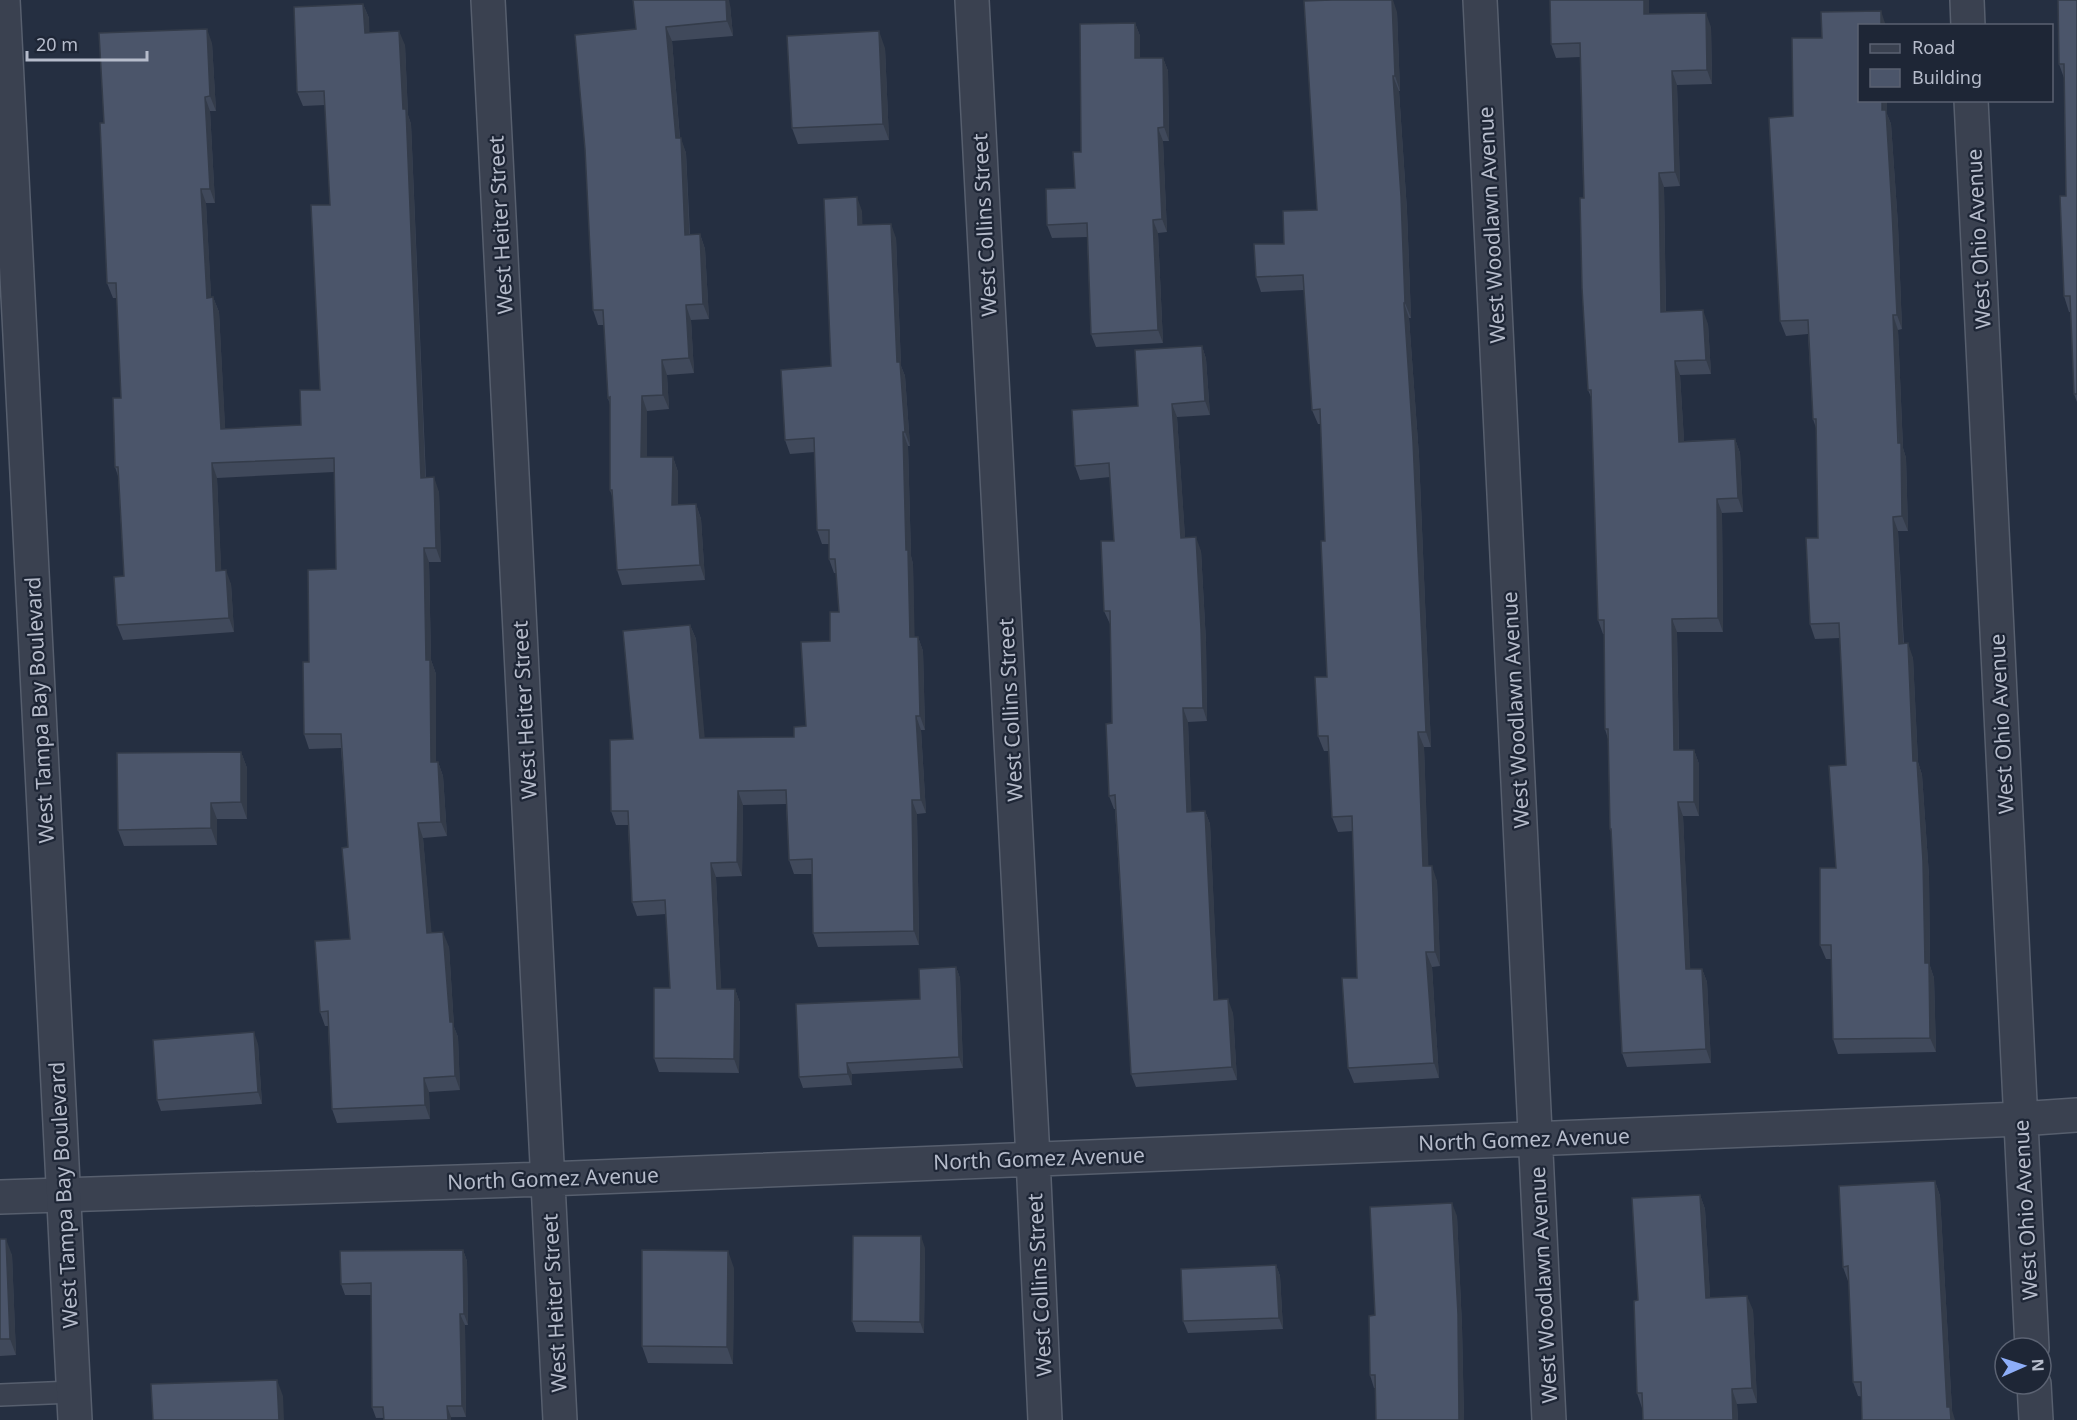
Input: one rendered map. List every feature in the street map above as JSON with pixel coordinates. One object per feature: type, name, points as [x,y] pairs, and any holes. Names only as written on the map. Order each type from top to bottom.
[{"type":"street","name":"West Tampa Bay Boulevard","points":[[3,0],[74,1406]]},
{"type":"street","name":"West Heiter Street","points":[[488,0],[560,1420]]},
{"type":"street","name":"West Collins Street","points":[[972,0],[1045,1420]]},
{"type":"street","name":"West Woodlawn Avenue","points":[[1480,0],[1550,1420]]},
{"type":"street","points":[[1967,0],[1968,24]]},
{"type":"street","name":"West Ohio Avenue","points":[[1971,102],[2031,1336]]},
{"type":"street","name":"North Gomez Avenue","points":[[0,1197],[63,1193],[548,1179],[2077,1115]]},
{"type":"street","points":[[2035,1396],[2036,1420]]},
{"type":"lane","points":[[0,1395],[74,1406]]},
{"type":"building","points":[[633,0],[726,0],[727,21],[666,27],[676,138],[681,138],[685,235],[700,234],[703,304],[686,305],[689,358],[662,360],[663,395],[642,396],[641,457],[673,457],[672,505],[696,504],[700,565],[617,570],[612,490],[610,490],[610,397],[608,398],[603,310],[593,310],[585,149],[575,35],[636,29]]},
{"type":"building","points":[[1392,0],[1395,76],[1393,76],[1401,196],[1404,303],[1413,441],[1426,732],[1418,732],[1423,866],[1432,866],[1435,952],[1426,952],[1434,1063],[1348,1068],[1342,978],[1357,978],[1352,816],[1332,817],[1328,736],[1318,736],[1315,677],[1327,677],[1321,541],[1325,541],[1320,409],[1312,410],[1303,275],[1256,277],[1254,244],[1284,244],[1283,211],[1317,210],[1304,1]]},
{"type":"building","points":[[1550,0],[1644,0],[1644,14],[1706,13],[1707,70],[1672,71],[1675,172],[1659,173],[1661,312],[1703,310],[1706,360],[1675,361],[1679,442],[1735,439],[1738,498],[1717,499],[1718,618],[1672,619],[1674,750],[1694,750],[1694,802],[1678,802],[1686,969],[1702,969],[1706,1049],[1622,1053],[1610,829],[1608,729],[1605,729],[1604,620],[1598,620],[1591,390],[1588,390],[1582,288],[1580,198],[1584,198],[1580,43],[1551,44]]},
{"type":"building","points":[[2058,0],[2077,0],[2077,394],[2074,394],[2070,296],[2064,296],[2060,196],[2066,196],[2064,64],[2059,64]]},
{"type":"building","points":[[363,4],[365,33],[399,31],[403,109],[406,109],[421,478],[434,477],[436,548],[424,548],[426,660],[430,660],[431,762],[438,762],[441,822],[418,823],[427,933],[443,932],[450,1022],[453,1022],[455,1076],[424,1078],[425,1105],[332,1109],[328,1011],[320,1012],[315,941],[350,939],[342,848],[348,847],[341,734],[304,734],[303,662],[309,662],[308,570],[336,569],[334,458],[212,463],[216,571],[226,570],[229,618],[117,625],[114,577],[124,576],[118,467],[115,467],[113,398],[121,398],[116,283],[107,283],[100,123],[104,123],[99,33],[207,29],[210,96],[205,97],[210,189],[201,189],[207,298],[213,297],[221,429],[301,425],[300,390],[320,390],[311,205],[330,205],[324,91],[297,92],[294,7]]},
{"type":"building","points":[[1881,11],[1881,24],[1858,24],[1858,102],[1882,102],[1882,110],[1886,110],[1897,315],[1893,315],[1898,443],[1901,443],[1902,516],[1893,517],[1899,644],[1908,643],[1913,761],[1917,761],[1923,861],[1925,963],[1929,963],[1930,1038],[1833,1039],[1831,945],[1820,945],[1820,868],[1836,868],[1829,766],[1846,765],[1839,623],[1810,624],[1806,538],[1818,538],[1816,419],[1813,419],[1808,320],[1780,321],[1769,118],[1793,116],[1792,38],[1822,38],[1821,12]]},
{"type":"building","points":[[1135,23],[1135,58],[1163,58],[1164,127],[1158,128],[1162,219],[1153,220],[1158,330],[1091,334],[1087,223],[1047,225],[1046,189],[1075,188],[1073,152],[1081,152],[1080,24]]},
{"type":"building","points":[[879,31],[883,124],[792,128],[787,36]]},
{"type":"building","points":[[857,197],[858,225],[891,224],[897,362],[900,362],[905,432],[903,432],[910,637],[918,637],[920,716],[916,716],[921,800],[912,800],[914,931],[813,933],[812,859],[789,860],[786,790],[738,791],[737,862],[711,863],[717,989],[735,989],[734,1059],[654,1058],[654,988],[670,988],[665,900],[632,902],[628,811],[611,811],[610,740],[633,739],[623,631],[690,625],[700,738],[794,737],[794,727],[806,726],[801,642],[830,641],[830,612],[839,612],[835,559],[829,559],[829,530],[817,530],[814,438],[785,440],[781,370],[831,366],[824,199]]},
{"type":"building","points":[[1202,346],[1205,401],[1172,404],[1181,538],[1196,537],[1201,629],[1203,708],[1183,708],[1187,812],[1205,811],[1214,1000],[1228,999],[1232,1067],[1131,1074],[1115,795],[1109,796],[1106,724],[1112,723],[1110,611],[1104,611],[1101,541],[1114,541],[1109,463],[1075,466],[1072,410],[1138,406],[1135,350]]},
{"type":"building","points":[[241,752],[241,802],[211,803],[211,828],[118,830],[117,753]]},
{"type":"building","points":[[956,967],[959,1057],[847,1063],[848,1074],[799,1077],[796,1004],[920,999],[919,969]]},
{"type":"building","points":[[254,1032],[258,1092],[157,1100],[153,1040]]},
{"type":"building","points":[[1935,1181],[1947,1407],[1950,1407],[1951,1420],[1862,1420],[1861,1382],[1853,1382],[1848,1266],[1843,1267],[1839,1186]]},
{"type":"building","points":[[1700,1195],[1706,1298],[1747,1296],[1752,1388],[1732,1389],[1733,1420],[1643,1420],[1642,1393],[1637,1393],[1634,1301],[1638,1300],[1632,1198]]},
{"type":"building","points":[[1452,1203],[1458,1314],[1459,1420],[1376,1420],[1375,1375],[1370,1375],[1369,1316],[1375,1315],[1370,1207]]},
{"type":"building","points":[[853,1236],[921,1236],[920,1322],[852,1321]]},
{"type":"building","points":[[0,1239],[6,1239],[10,1339],[0,1339]]},
{"type":"building","points":[[463,1250],[464,1314],[460,1314],[462,1406],[447,1406],[448,1420],[384,1420],[383,1407],[372,1407],[371,1283],[341,1284],[340,1251]]},
{"type":"building","points":[[642,1250],[728,1251],[727,1347],[642,1346]]},
{"type":"building","points":[[1276,1265],[1279,1318],[1183,1321],[1181,1269]]},
{"type":"building","points":[[277,1380],[279,1420],[153,1420],[151,1384]]}]
